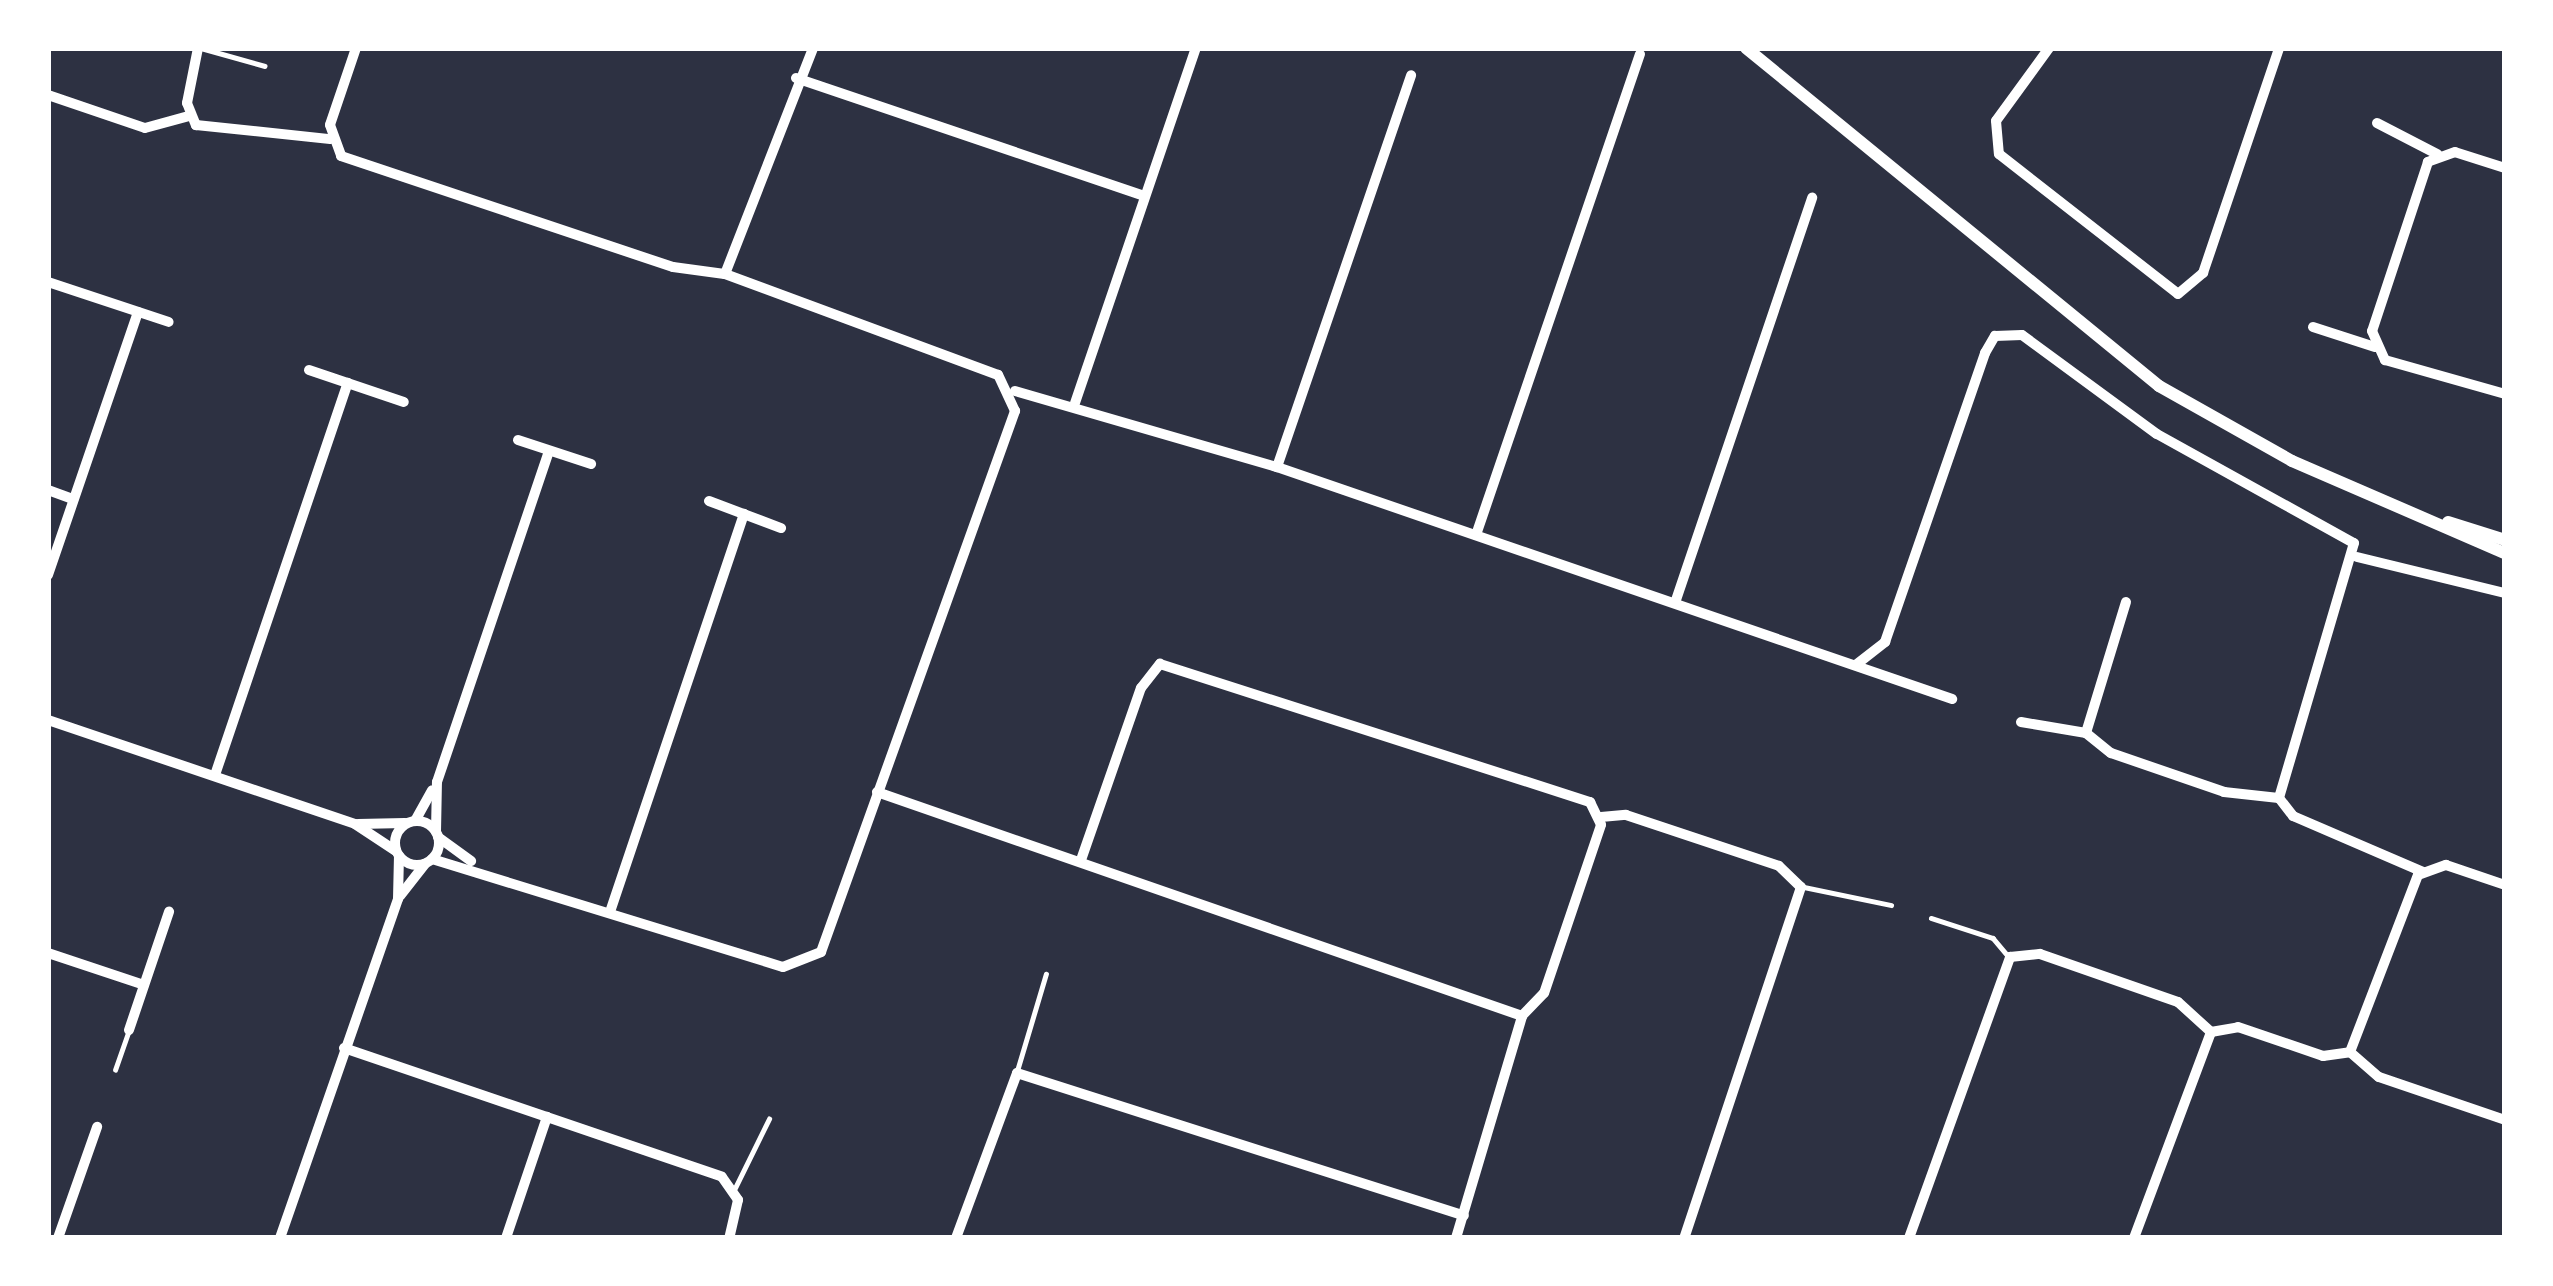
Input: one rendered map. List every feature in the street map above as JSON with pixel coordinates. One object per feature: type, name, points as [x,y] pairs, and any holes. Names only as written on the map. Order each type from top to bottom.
[{"type":"street","points":[[189,116],[199,48]]},
{"type":"street","points":[[330,140],[356,48]]},
{"type":"street","points":[[725,274],[796,78],[813,48]]},
{"type":"street","points":[[1076,403],[1196,48]]},
{"type":"street","points":[[1746,48],[2159,386],[2390,504],[2505,553]]},
{"type":"street","points":[[2049,48],[1996,121],[1999,154],[2178,294],[2203,273],[2279,48]]},
{"type":"street","points":[[1476,535],[1640,54]]},
{"type":"street","points":[[1277,467],[1411,75]]},
{"type":"street","points":[[796,78],[1144,196]]},
{"type":"street","points":[[48,95],[146,128],[189,116]]},
{"type":"street","points":[[189,116],[209,131],[330,140],[351,160],[725,274],[998,375],[1015,391],[1076,403],[1277,467],[1952,699]]},
{"type":"street","points":[[2377,123],[2437,154],[2505,168]]},
{"type":"street","points":[[2375,346],[2437,154]]},
{"type":"street","points":[[1675,602],[1812,199]]},
{"type":"street","points":[[48,282],[169,322]]},
{"type":"street","points":[[48,575],[138,312]]},
{"type":"street","points":[[2313,327],[2375,346],[2385,360],[2505,394]]},
{"type":"street","points":[[1857,664],[1885,642],[1985,353],[2003,333],[2213,469],[2350,538],[2357,557],[2279,799]]},
{"type":"street","points":[[309,370],[404,402]]},
{"type":"street","points":[[215,775],[348,383]]},
{"type":"street","points":[[48,720],[355,824],[398,854],[474,863],[801,968],[828,937],[1015,391]]},
{"type":"street","points":[[518,440],[591,464]]},
{"type":"street","points":[[398,899],[398,854],[437,782],[549,451]]},
{"type":"street","points":[[48,490],[73,499]]},
{"type":"street","points":[[709,501],[781,528]]},
{"type":"street","points":[[2390,504],[2505,540]]},
{"type":"street","points":[[611,909],[744,514]]},
{"type":"street","points":[[2357,557],[2505,593]]},
{"type":"street","points":[[2086,734],[2126,602]]},
{"type":"street","points":[[1082,860],[1141,688],[1160,664],[1590,802],[1601,817]]},
{"type":"street","points":[[2020,722],[2086,734],[2111,753],[2224,792],[2279,799],[2294,816],[2423,872],[2446,866],[2505,885]]},
{"type":"street","points":[[280,1238],[398,899],[429,861],[437,834],[437,782]]},
{"type":"street","points":[[877,792],[1522,1016]]},
{"type":"street","points":[[1601,817],[1626,815],[1779,866],[1801,887],[1684,1238]]},
{"type":"street","points":[[1456,1238],[1522,1016],[1544,992],[1601,817]]},
{"type":"street","points":[[355,824],[413,822],[474,863]]},
{"type":"street","points":[[2350,1052],[2423,872]]},
{"type":"street","points":[[129,1030],[169,911]]},
{"type":"street","points":[[48,953],[144,985]]},
{"type":"street","points":[[1909,1238],[2010,957],[2040,954],[2178,1002],[2211,1032]]},
{"type":"street","points":[[2211,1032],[2238,1027],[2323,1056],[2350,1052],[2379,1077],[2505,1120]]},
{"type":"street","points":[[2134,1238],[2211,1032]]},
{"type":"street","points":[[344,1048],[735,1188],[729,1238]]},
{"type":"street","points":[[956,1238],[1017,1072],[1464,1216]]},
{"type":"street","points":[[506,1238],[547,1117]]},
{"type":"street","points":[[58,1238],[97,1127]]},
{"type":"lane","points":[[199,48],[265,66]]},
{"type":"lane","points":[[1801,887],[1829,884],[1891,905]]},
{"type":"lane","points":[[1931,918],[1993,938],[2010,957]]},
{"type":"lane","points":[[1017,1072],[1046,974]]},
{"type":"lane","points":[[116,1070],[129,1030]]},
{"type":"lane","points":[[735,1188],[769,1119]]}]
